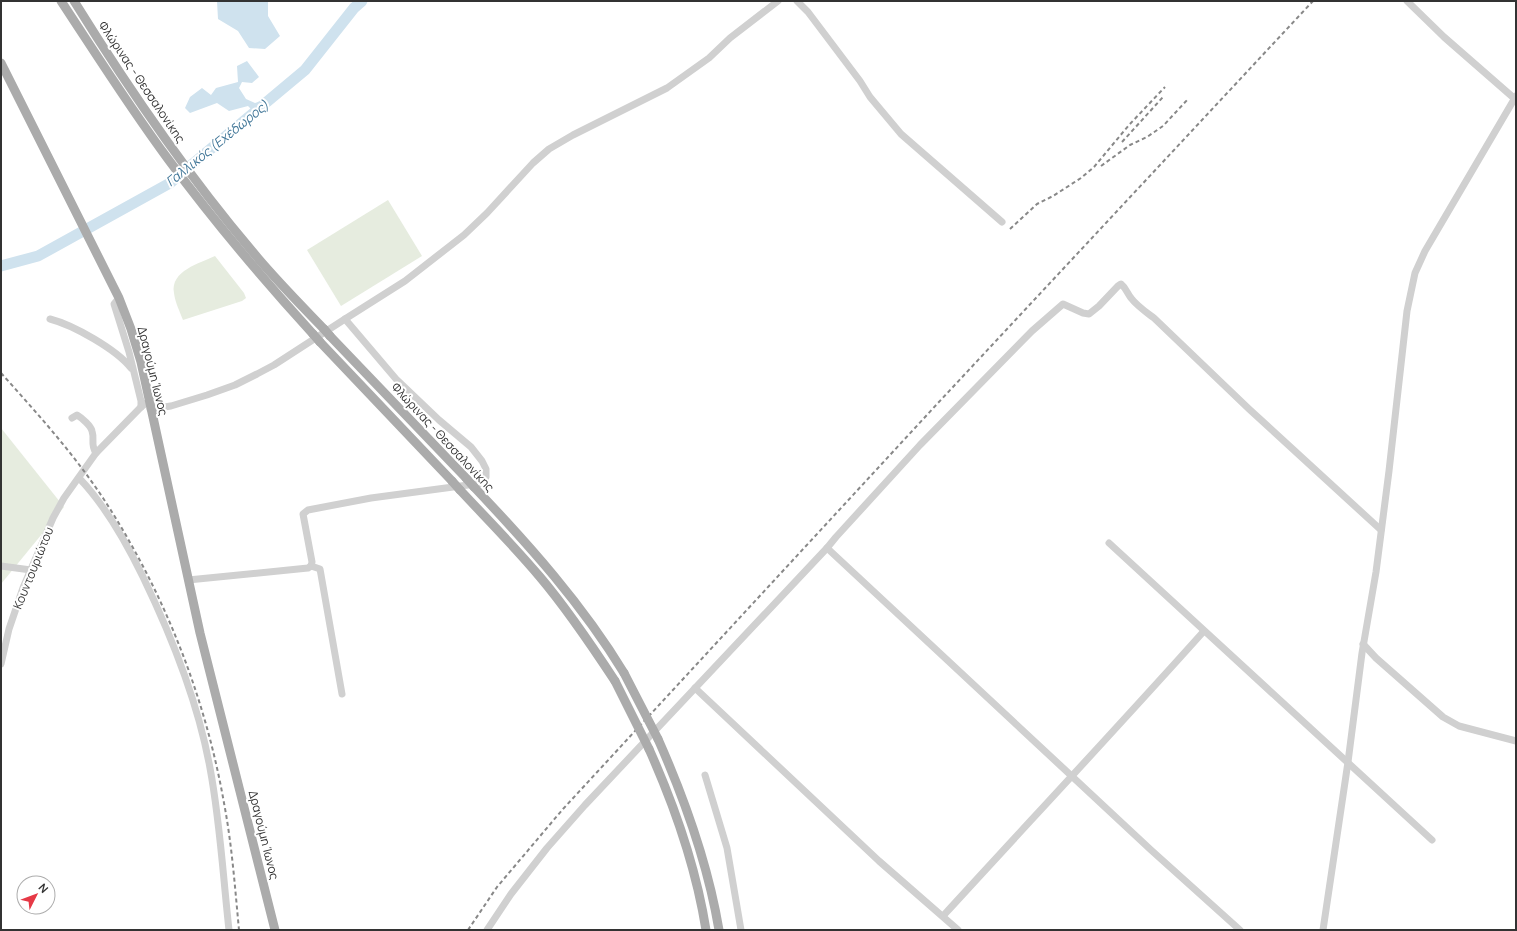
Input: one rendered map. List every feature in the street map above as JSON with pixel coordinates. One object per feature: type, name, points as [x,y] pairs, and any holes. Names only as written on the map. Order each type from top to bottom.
[{"type":"main road","name":"Φλώρινας - Θεσσαλονίκης","points":[[61,1],[92,50],[168,159],[229,238],[320,342],[452,481],[541,578],[576,623],[614,682],[649,749],[666,787],[692,864],[702,904],[706,930]]},
{"type":"main road","name":"Φλώρινας - Θεσσαλονίκης","points":[[74,1],[156,128],[238,234],[330,336],[522,538],[568,592],[602,639],[624,673],[676,778],[703,860],[714,902],[719,930]]},
{"type":"main road","name":"Δραγούμη Ίωνος","points":[[1,63],[119,298],[131,329],[150,405],[202,643],[275,930]]},
{"type":"street","points":[[150,405],[182,403],[235,385],[274,365],[405,281],[444,252],[487,213],[532,163],[549,149],[573,135],[667,88],[709,58],[730,38],[778,1]]},
{"type":"street","points":[[797,1],[884,115],[901,134],[1002,222]]},
{"type":"street","points":[[1323,930],[1348,762],[1363,644],[1376,572],[1407,311],[1414,273],[1438,228],[1515,97],[1444,37],[1407,1]]},
{"type":"street","points":[[486,930],[511,894],[547,848],[827,548],[920,445],[1032,331],[1063,304],[1083,313],[1089,314],[1094,311],[1121,284],[1125,288],[1130,298],[1159,322],[1249,409],[1381,530]]},
{"type":"street","points":[[119,298],[114,304],[129,352],[141,401],[141,407]]},
{"type":"street","points":[[50,319],[62,322],[99,343],[126,362],[133,370]]},
{"type":"street","points":[[311,566],[311,558],[303,514],[308,510],[371,498],[483,483],[486,477],[486,469],[471,447],[439,420],[396,379],[345,319]]},
{"type":"street","name":"Κουντουριώτου","points":[[1,664],[10,630],[30,570],[38,556],[53,518],[64,498],[96,453],[141,407],[150,405]]},
{"type":"street","points":[[72,418],[77,415],[90,428],[92,431],[93,448],[96,453]]},
{"type":"street","points":[[79,478],[88,487],[100,504],[133,557],[171,639],[196,712],[210,768],[215,798],[229,930]]},
{"type":"street","points":[[1109,543],[1432,840]]},
{"type":"street","points":[[827,548],[1151,850],[1240,930]]},
{"type":"street","points":[[1,566],[30,570]]},
{"type":"street","points":[[188,580],[308,568],[311,566],[317,567],[321,572],[342,694]]},
{"type":"street","points":[[943,916],[1204,631]]},
{"type":"street","points":[[1363,644],[1376,658],[1443,717],[1459,726],[1516,741]]},
{"type":"street","points":[[695,688],[879,861],[958,930]]},
{"type":"street","points":[[706,775],[728,848],[741,930]]},
{"type":"shaded area","points":[[388,200],[422,256],[341,306],[307,250]]},
{"type":"shaded area","points":[[215,256],[244,293],[246,298],[242,301],[183,320],[176,303],[174,293],[174,285],[177,279],[181,273],[187,269]]},
{"type":"shaded area","points":[[1,428],[64,507],[1,584]]},
{"type":"water","points":[[217,1],[268,1],[268,16],[280,36],[265,49],[249,48],[238,31],[218,19]]},
{"type":"water","points":[[247,61],[259,77],[252,83],[242,82],[239,88],[246,99],[255,103],[273,97],[251,109],[248,106],[229,111],[217,103],[190,113],[185,108],[190,97],[202,88],[211,95],[216,88],[238,82],[237,66]]},
{"type":"waterway","name":"Γαλλικός (Εχέδωρος)","points":[[1,266],[38,256],[170,183],[305,70],[354,8],[362,1]]},
{"type":"railway","points":[[468,930],[497,887],[563,809],[938,403],[1313,1]]},
{"type":"railway","points":[[1010,229],[1037,204],[1053,196],[1081,178],[1094,167],[1129,125],[1165,87]]},
{"type":"railway","points":[[1122,142],[1163,97]]},
{"type":"railway","points":[[1101,166],[1130,145],[1147,137],[1163,126],[1188,99]]},
{"type":"railway","points":[[1,373],[54,434],[103,498],[125,533],[163,606],[193,683],[206,723],[216,763],[229,835],[239,930]]}]
